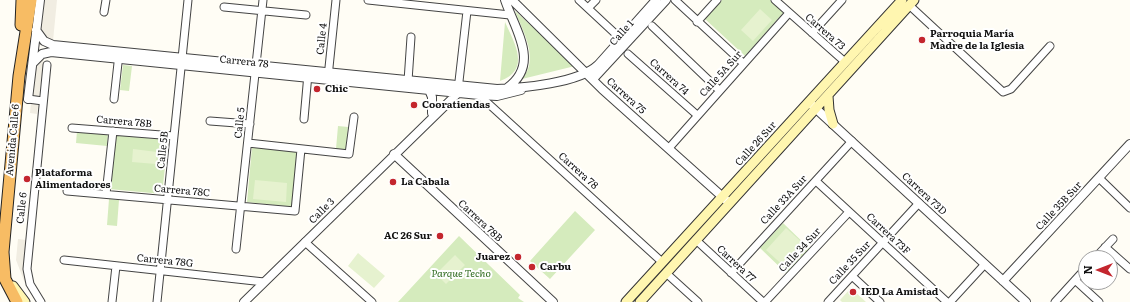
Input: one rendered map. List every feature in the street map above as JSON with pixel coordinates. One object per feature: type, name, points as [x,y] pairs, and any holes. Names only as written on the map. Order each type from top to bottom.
[{"type":"highway","points":[[19,76],[22,0]]},
{"type":"highway","name":"Avenida Calle 6","points":[[17,302],[7,285],[4,273],[3,252],[19,76],[31,0]]},
{"type":"main road","name":"Calle 26 Sur","points":[[640,302],[696,240],[726,200],[809,101],[845,62],[908,2]]},
{"type":"main road","name":"Calle 26 Sur","points":[[626,302],[662,262],[817,108],[908,2]]},
{"type":"main road","points":[[828,96],[829,110],[833,124]]},
{"type":"main road","points":[[4,273],[25,302]]},
{"type":"street","points":[[40,0],[28,99],[43,101]]},
{"type":"street","points":[[104,12],[106,0]]},
{"type":"street","name":"Calle 5B","points":[[157,302],[188,0]]},
{"type":"street","name":"Calle 5","points":[[236,249],[263,0]]},
{"type":"street","name":"Calle 4","points":[[328,77],[336,0]]},
{"type":"street","points":[[368,0],[395,1],[510,15]]},
{"type":"street","points":[[505,0],[524,49],[524,63],[517,80],[507,88]]},
{"type":"street","name":"Carrera 75","points":[[512,0],[590,76],[726,200]]},
{"type":"street","points":[[579,0],[621,39]]},
{"type":"street","points":[[588,8],[596,0]]},
{"type":"street","name":"Calle 1","points":[[590,76],[650,12],[656,0]]},
{"type":"street","name":"Calle 1","points":[[590,76],[621,39],[650,12],[666,0]]},
{"type":"street","points":[[675,0],[743,63]]},
{"type":"street","points":[[697,22],[717,0]]},
{"type":"street","name":"Carrera 73","points":[[775,0],[845,62]]},
{"type":"street","points":[[812,33],[842,0]]},
{"type":"street","points":[[908,2],[948,42],[1000,90],[1006,92],[1011,89],[1050,46]]},
{"type":"street","points":[[224,7],[306,15]]},
{"type":"street","points":[[456,90],[468,11]]},
{"type":"street","name":"Calle 5A Sur","points":[[668,148],[789,13]]},
{"type":"street","points":[[652,26],[720,90]]},
{"type":"street","name":"Carrera 78","points":[[36,30],[40,38],[49,44],[119,55],[328,77],[429,90],[456,90]]},
{"type":"street","points":[[408,81],[411,37]]},
{"type":"street","name":"Carrera 78","points":[[32,63],[42,54],[51,52],[119,55]]},
{"type":"street","name":"Carrera 74","points":[[628,54],[697,115]]},
{"type":"street","points":[[114,99],[119,55]]},
{"type":"street","name":"Calle 6","points":[[39,301],[30,284],[27,269],[47,65]]},
{"type":"street","points":[[304,119],[308,75]]},
{"type":"street","points":[[456,90],[479,94],[507,94],[529,87],[590,76]]},
{"type":"street","name":"Carrera 78","points":[[328,77],[408,81],[456,90]]},
{"type":"street","points":[[456,90],[529,87]]},
{"type":"street","points":[[429,90],[432,97],[432,113]]},
{"type":"street","name":"Calle 3","points":[[244,302],[415,133],[432,113],[456,90]]},
{"type":"street","name":"Calle 3","points":[[415,133],[436,116],[456,90]]},
{"type":"street","name":"Carrera 78","points":[[479,94],[662,262]]},
{"type":"street","name":"Carrera 73D","points":[[809,101],[1026,302]]},
{"type":"street","points":[[248,143],[350,154],[354,117]]},
{"type":"street","points":[[210,121],[250,124]]},
{"type":"street","name":"Carrera 78B","points":[[72,128],[174,136]]},
{"type":"street","points":[[106,194],[113,131]]},
{"type":"street","name":"Calle 33A Sur","points":[[731,273],[852,141]]},
{"type":"street","name":"Calle 35B Sur","points":[[1004,281],[1130,144]]},
{"type":"street","name":"Carrera 78C","points":[[67,191],[295,211],[301,149]]},
{"type":"street","name":"Carrera 78B","points":[[394,154],[552,302]]},
{"type":"street","points":[[1098,178],[1130,208]]},
{"type":"street","name":"Carrera 73F","points":[[816,181],[948,302]]},
{"type":"street","name":"Calle 35 Sur","points":[[828,302],[919,203]]},
{"type":"street","name":"Calle 34 Sur","points":[[764,302],[849,212]]},
{"type":"street","points":[[1102,250],[1113,239]]},
{"type":"street","name":"Carrera 77","points":[[696,240],[764,302]]},
{"type":"street","points":[[305,242],[372,302]]},
{"type":"street","points":[[1105,247],[1130,269]]},
{"type":"street","name":"Carrera 78G","points":[[64,260],[264,282]]},
{"type":"street","points":[[948,302],[985,264]]},
{"type":"street","points":[[112,302],[116,266]]},
{"type":"street","points":[[666,273],[698,302]]},
{"type":"street","points":[[852,276],[880,302]]},
{"type":"street","points":[[1055,302],[1078,277]]},
{"type":"street","points":[[1075,280],[1099,302]]},
{"type":"green space","points":[[722,0],[771,0],[784,12],[745,56],[705,19]]},
{"type":"green space","points":[[760,9],[772,20],[753,41],[741,30]]},
{"type":"green space","points":[[515,11],[575,66],[522,79],[530,63],[530,54],[525,36]]},
{"type":"green space","points":[[505,22],[516,47],[518,63],[510,76],[500,81]]},
{"type":"green space","points":[[123,65],[132,66],[129,91],[120,90]]},
{"type":"green space","points":[[338,126],[348,127],[346,149],[336,149]]},
{"type":"green space","points":[[77,131],[108,134],[107,146],[76,143]]},
{"type":"green space","points":[[115,135],[168,140],[162,194],[109,189]]},
{"type":"green space","points":[[252,147],[297,151],[292,207],[247,202]]},
{"type":"green space","points":[[133,149],[157,152],[156,164],[132,162]]},
{"type":"green space","points":[[255,180],[287,183],[286,202],[253,199]]},
{"type":"green space","points":[[109,199],[119,200],[117,226],[107,225]]},
{"type":"green space","points":[[575,211],[595,230],[550,279],[530,261]]},
{"type":"green space","points":[[783,223],[810,249],[787,274],[760,248]]},
{"type":"green space","points":[[786,228],[806,246],[786,268],[766,250]]},
{"type":"green space","name":"Parque Techo","points":[[459,236],[520,295],[518,298],[524,302],[398,302]]},
{"type":"green space","points":[[358,253],[385,276],[374,288],[348,266]]},
{"type":"green space","points":[[455,255],[465,265],[446,284],[436,274]]},
{"type":"green space","points":[[851,288],[866,302],[842,302],[840,300]]},
{"type":"shaded area","points":[[44,0],[57,0],[53,41],[46,40],[40,30]]},
{"type":"shaded area","points":[[44,58],[37,114],[30,113],[34,70]]},
{"type":"shaded area","points":[[18,239],[26,240],[24,274],[26,286],[16,260]]},
{"type":"place","name":"Parroquia María Madre de la Iglesia","points":[[922,40]]},
{"type":"place","name":"Chic","points":[[317,89]]},
{"type":"place","name":"Cooratiendas","points":[[414,105]]},
{"type":"place","name":"Plataforma Alimentadores","points":[[27,179]]},
{"type":"place","name":"La Cabala","points":[[393,182]]},
{"type":"place","name":"AC 26 Sur","points":[[440,236]]},
{"type":"place","name":"Juarez","points":[[518,257]]},
{"type":"place","name":"Carbu","points":[[532,267]]},
{"type":"place","name":"IED La Amistad","points":[[853,292]]}]
